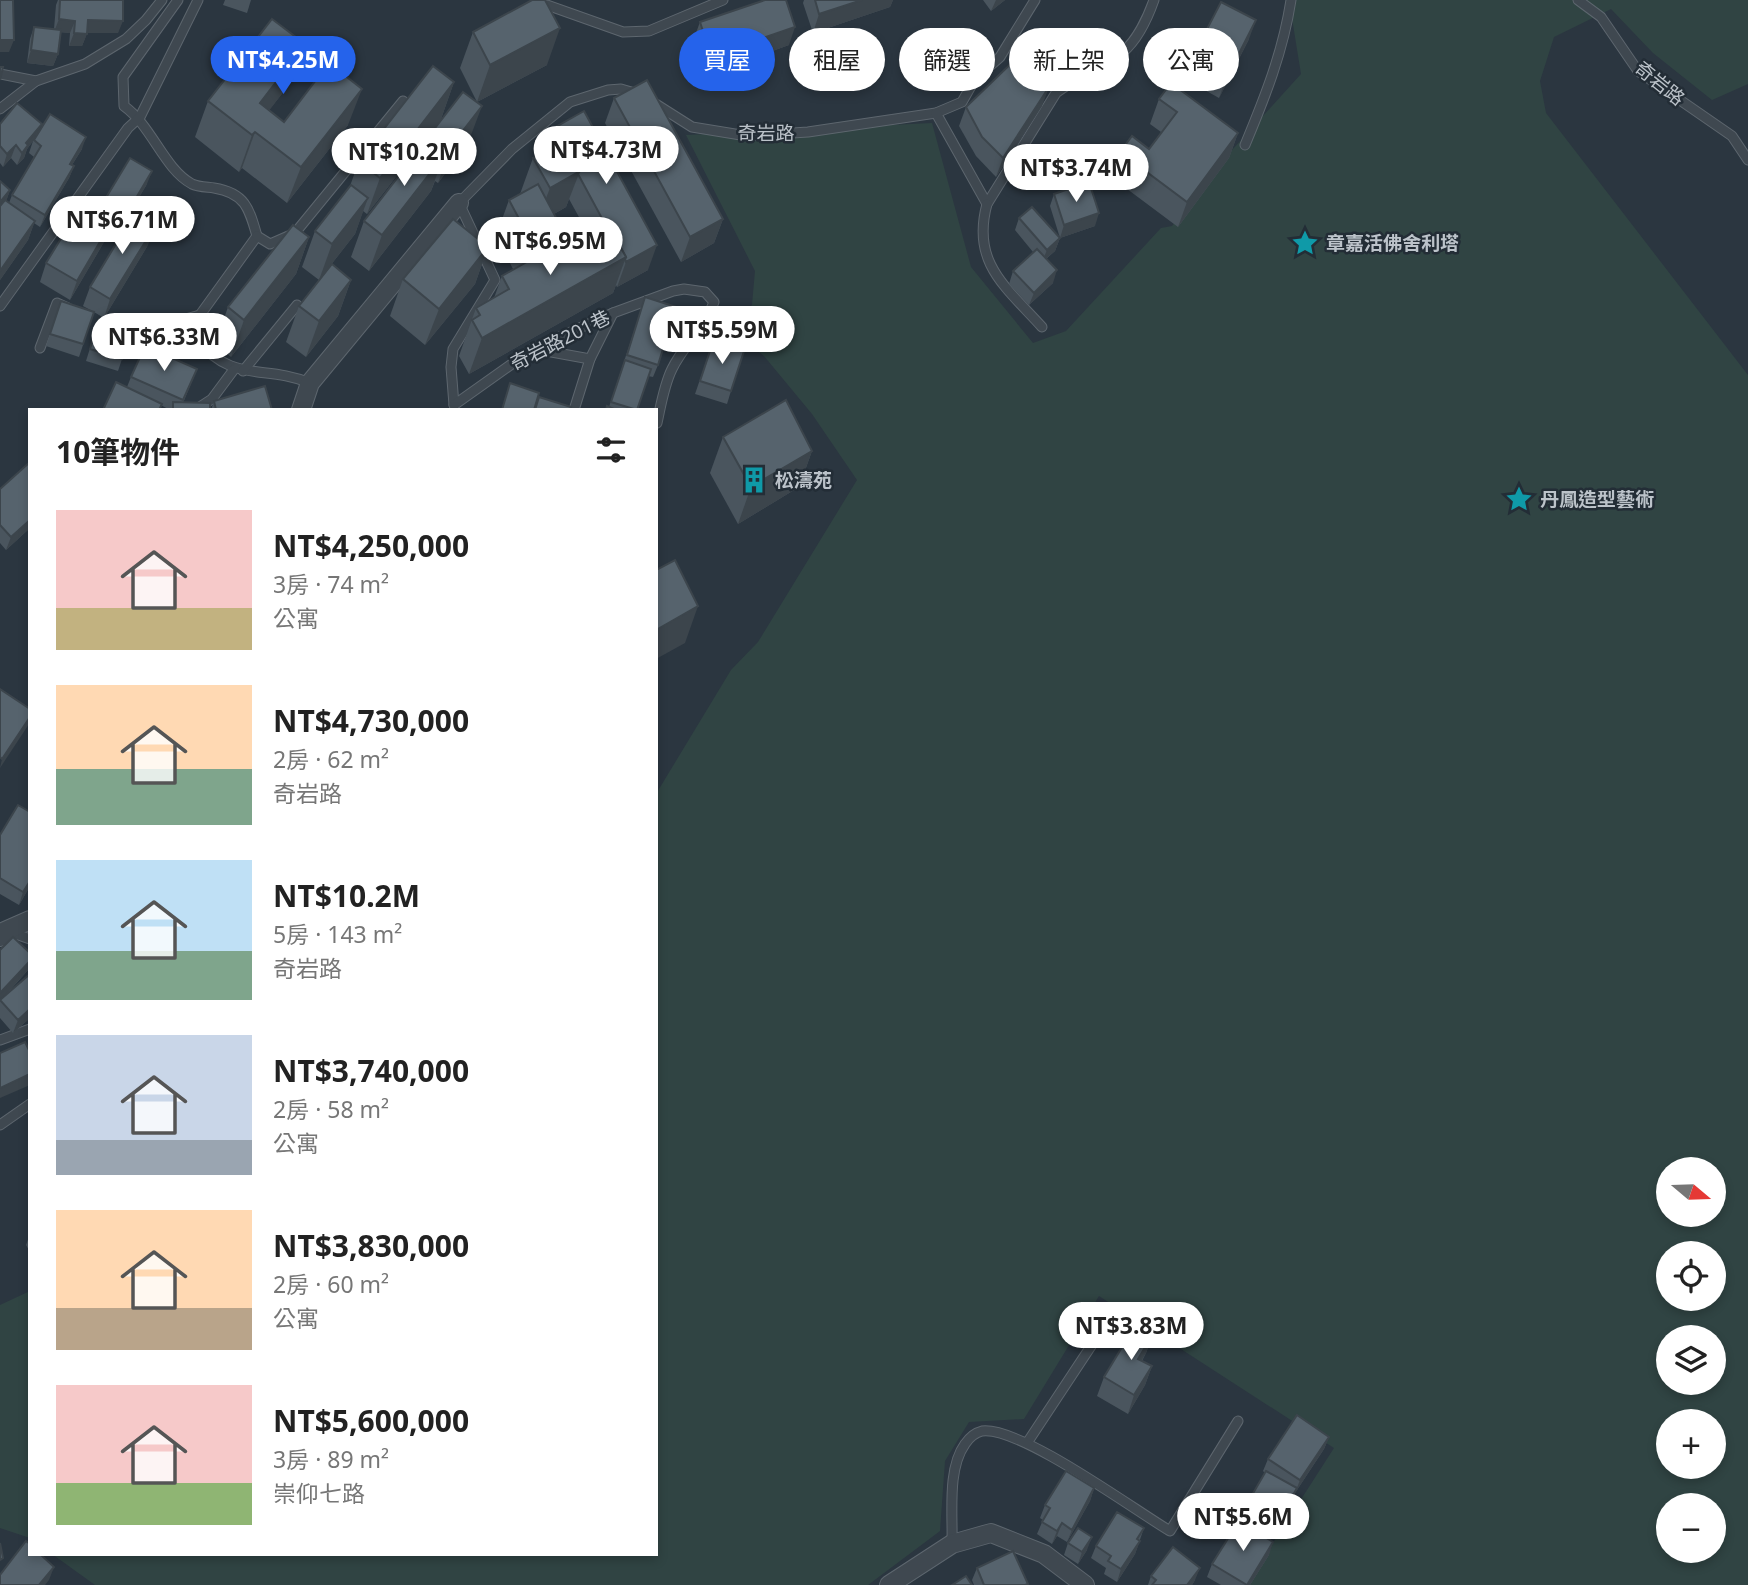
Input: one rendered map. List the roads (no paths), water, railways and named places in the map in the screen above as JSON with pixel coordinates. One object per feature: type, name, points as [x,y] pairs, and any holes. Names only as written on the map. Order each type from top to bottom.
[{"type":"street","name":"奇岩路","points":[[302,408],[310,383],[459,203]]},
{"type":"street","points":[[3,934],[28,921]]},
{"type":"street","points":[[889,1585],[952,1544],[991,1533],[1044,1554],[1085,1585]]},
{"type":"lane","points":[[0,109],[36,80],[85,64],[126,39],[162,0]]},
{"type":"lane","points":[[178,0],[123,77],[124,106],[140,117],[173,167],[193,184],[231,191],[248,207],[257,236],[270,244],[295,233],[403,101]]},
{"type":"lane","points":[[0,306],[42,244],[140,117],[198,0]]},
{"type":"lane","points":[[547,5],[623,33],[649,31],[723,0]]},
{"type":"lane","name":"奇岩路","points":[[459,203],[512,149],[570,102],[608,90],[621,89],[635,93],[666,108],[692,127],[747,136],[808,132],[936,113],[961,102],[975,79],[1000,57],[1035,0]]},
{"type":"lane","points":[[1042,327],[999,279],[982,248],[981,225],[987,204],[1056,93],[1073,80],[1123,52],[1148,18],[1154,0]]},
{"type":"lane","points":[[1245,145],[1275,72],[1286,37],[1291,0]]},
{"type":"lane","name":"奇岩路","points":[[1578,0],[1601,18],[1639,71],[1732,136],[1748,160]]},
{"type":"lane","points":[[0,74],[36,80]]},
{"type":"lane","points":[[936,113],[987,204]]},
{"type":"lane","name":"奇岩路201巷","points":[[459,203],[495,280],[453,349],[451,367],[454,405],[533,349],[613,313],[684,289],[705,292],[714,302],[707,321],[687,343],[671,370],[658,419]]},
{"type":"lane","points":[[257,236],[201,315],[198,340],[212,358],[239,369],[286,373],[310,383]]},
{"type":"lane","points":[[40,348],[58,303],[80,314]]},
{"type":"lane","points":[[198,408],[212,399],[297,305]]},
{"type":"lane","points":[[575,408],[590,359],[613,313]]},
{"type":"lane","points":[[114,332],[137,345],[175,322],[201,315]]},
{"type":"lane","points":[[533,349],[590,359]]},
{"type":"lane","points":[[3,934],[28,939]]},
{"type":"lane","points":[[0,1040],[28,1030]]},
{"type":"lane","points":[[0,1125],[28,1105]]},
{"type":"lane","points":[[1027,1443],[1103,1328]]},
{"type":"lane","points":[[952,1544],[956,1465],[963,1446],[974,1433],[985,1431],[1027,1443],[1170,1531],[1238,1421]]},
{"type":"place","name":"章嘉活佛舍利塔","points":[[1305,243]]},
{"type":"place","name":"松濤苑","points":[[754,480]]},
{"type":"place","name":"丹鳳造型藝術","points":[[1519,499]]}]
